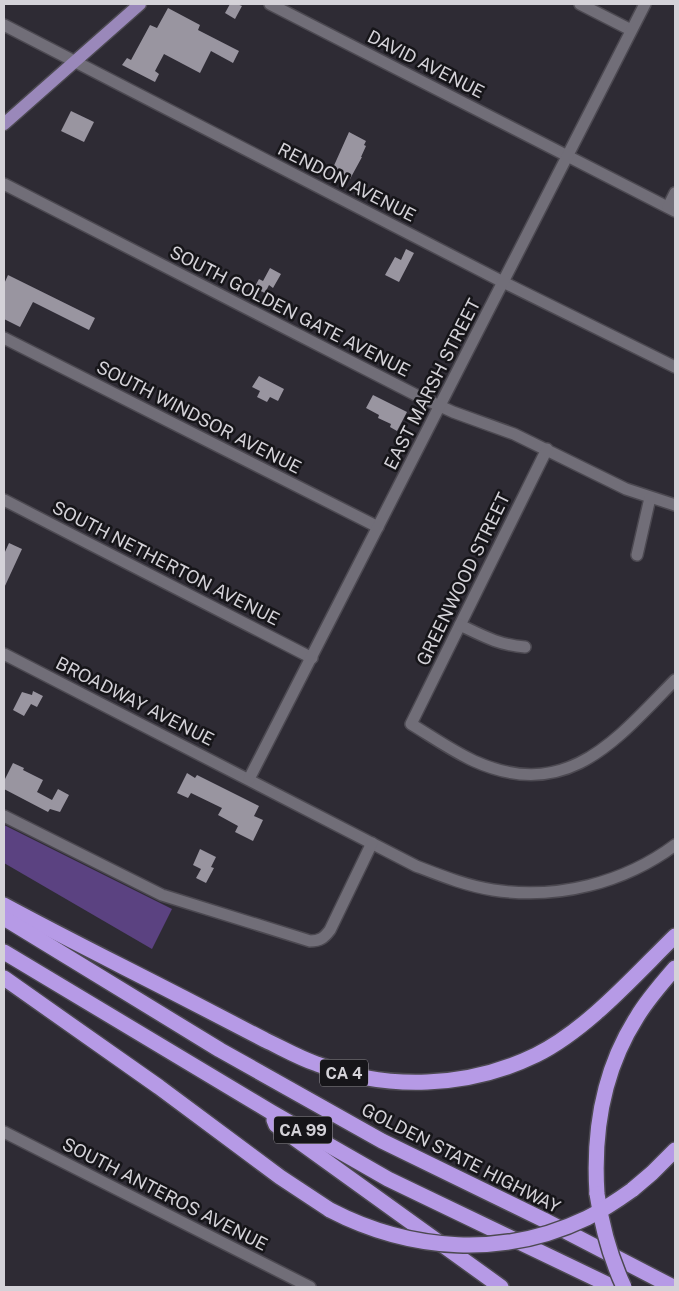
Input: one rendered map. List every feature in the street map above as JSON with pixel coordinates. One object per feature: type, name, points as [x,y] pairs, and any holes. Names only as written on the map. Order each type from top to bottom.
[{"type":"highway","name":"CA 4","points":[[4,905],[315,1064],[360,1077],[408,1083],[461,1078],[487,1073],[537,1054],[563,1039],[592,1016],[675,936]]},
{"type":"highway","name":"GOLDEN STATE HIGHWAY","points":[[4,918],[220,1050],[373,1136],[544,1220],[672,1287]]},
{"type":"highway","name":"CA 99","points":[[4,952],[271,1112],[388,1179],[613,1287]]},
{"type":"highway","points":[[624,1287],[604,1234],[597,1194],[596,1146],[598,1122],[606,1085],[620,1049],[637,1016],[675,968]]},
{"type":"highway","points":[[4,978],[159,1087],[280,1177],[330,1210],[362,1225],[407,1239],[449,1245],[494,1244],[540,1236],[588,1218],[632,1190],[652,1174],[675,1150]]},
{"type":"highway","points":[[271,1112],[276,1125],[501,1287]]},
{"type":"main road","points":[[4,124],[140,4]]},
{"type":"street","name":"DAVID AVENUE","points":[[270,4],[672,209]]},
{"type":"street","points":[[580,4],[631,30]]},
{"type":"street","name":"EAST MARSH STREET","points":[[250,779],[645,4]]},
{"type":"street","name":"RENDON AVENUE","points":[[4,25],[503,282],[675,367]]},
{"type":"street","name":"SOUTH GOLDEN GATE AVENUE","points":[[4,184],[440,406],[514,434],[626,489],[675,505]]},
{"type":"street","points":[[672,209],[675,193]]},
{"type":"street","name":"SOUTH WINDSOR AVENUE","points":[[4,338],[378,527]]},
{"type":"street","name":"GREENWOOD STREET","points":[[547,449],[411,724],[472,760],[487,766],[514,773],[557,772],[580,764],[602,751],[675,680]]},
{"type":"street","points":[[637,555],[650,498]]},
{"type":"street","name":"SOUTH NETHERTON AVENUE","points":[[4,500],[312,658]]},
{"type":"street","points":[[460,626],[494,642],[509,646],[525,647]]},
{"type":"street","name":"BROADWAY AVENUE","points":[[4,654],[250,779],[372,844],[416,866],[454,881],[494,890],[535,893],[577,888],[610,880],[648,863],[675,845]]},
{"type":"street","points":[[4,816],[162,895],[310,941],[319,941],[330,930],[372,844]]},
{"type":"street","name":"SOUTH ANTEROS AVENUE","points":[[4,1132],[310,1287]]},
{"type":"shaded area","points":[[4,825],[172,909],[152,949],[4,863]]},
{"type":"building","points":[[230,4],[242,6],[235,19],[225,13]]},
{"type":"building","points":[[168,8],[200,25],[198,30],[239,51],[233,63],[211,51],[200,73],[164,54],[155,71],[159,74],[155,82],[122,65],[127,58],[131,60],[150,25],[157,28]]},
{"type":"building","points":[[71,111],[94,122],[84,142],[61,131]]},
{"type":"building","points":[[349,132],[366,141],[362,157],[350,179],[332,170]]},
{"type":"building","points":[[406,249],[414,253],[399,282],[385,275],[395,257],[401,260]]},
{"type":"building","points":[[270,268],[281,274],[273,288],[269,285],[265,293],[254,288],[259,279],[263,281]]},
{"type":"building","points":[[8,275],[95,318],[89,330],[33,302],[20,327],[4,319],[4,284]]},
{"type":"building","points":[[259,376],[284,389],[278,401],[270,397],[267,402],[257,397],[260,391],[252,387]]},
{"type":"building","points":[[373,395],[407,412],[397,431],[390,427],[391,424],[378,418],[379,415],[366,408]]},
{"type":"building","points":[[9,543],[22,549],[4,588],[4,554]]},
{"type":"building","points":[[33,691],[43,696],[37,707],[31,704],[24,716],[13,710],[22,692],[32,695]]},
{"type":"building","points":[[13,763],[43,780],[37,792],[52,800],[58,789],[69,795],[60,812],[50,809],[48,812],[4,789],[4,781]]},
{"type":"building","points":[[187,773],[195,778],[197,775],[259,806],[254,816],[263,820],[253,841],[235,832],[238,826],[218,815],[222,808],[191,793],[188,798],[177,793]]},
{"type":"building","points":[[200,849],[216,857],[211,867],[214,868],[206,883],[196,878],[201,869],[193,865]]}]
